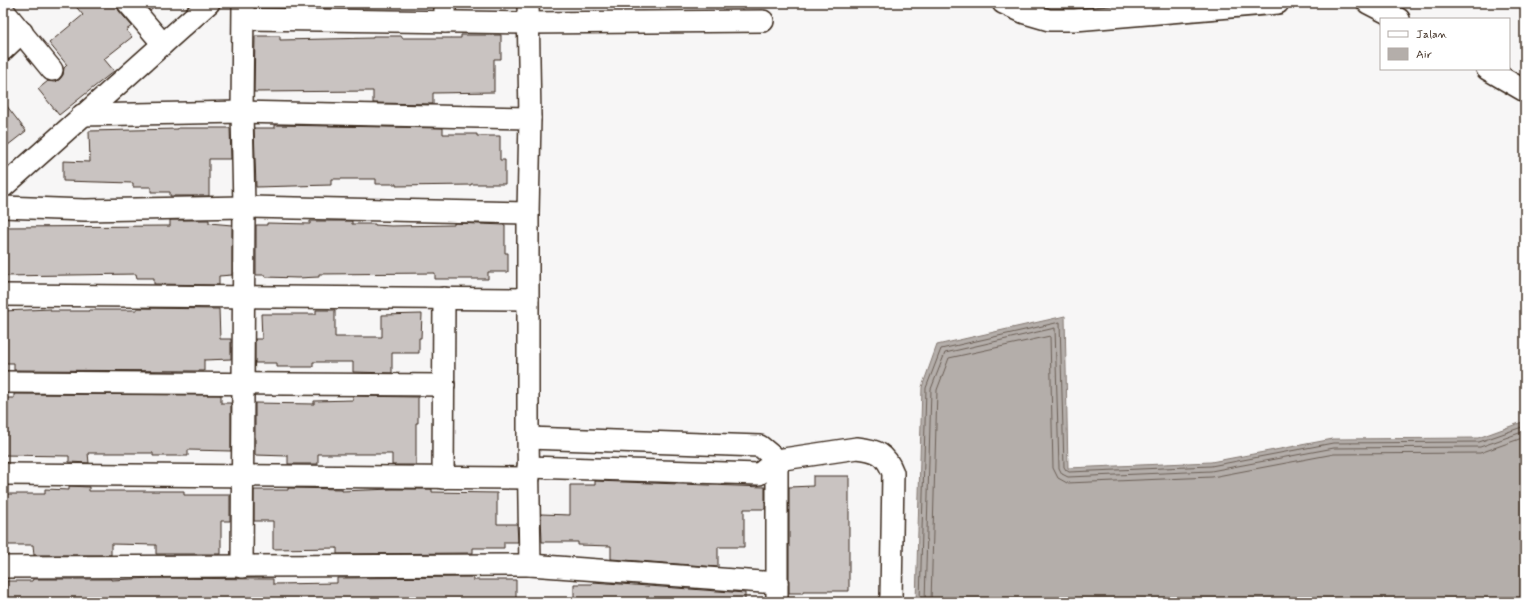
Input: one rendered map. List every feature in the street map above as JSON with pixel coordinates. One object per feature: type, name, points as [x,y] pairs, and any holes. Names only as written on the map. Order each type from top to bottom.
[{"type":"street","points":[[128,3],[163,44]]},
{"type":"street","points":[[3,187],[209,3]]},
{"type":"street","points":[[1003,3],[1010,8],[1049,20],[1075,20],[1278,3]]},
{"type":"street","points":[[1368,3],[1397,18]]},
{"type":"street","points":[[3,10],[52,70]]},
{"type":"street","points":[[242,567],[244,207],[242,112],[244,11],[528,13],[763,20]]},
{"type":"street","points":[[528,13],[530,118],[528,212],[528,472],[530,565]]},
{"type":"street","points":[[3,50],[22,32]]},
{"type":"street","points":[[1489,70],[1525,91]]},
{"type":"street","points":[[82,115],[242,112],[530,118]]},
{"type":"street","points":[[3,206],[85,210],[244,207],[528,212]]},
{"type":"street","points":[[3,295],[528,299]]},
{"type":"street","points":[[443,478],[444,298]]},
{"type":"street","points":[[3,382],[242,385],[444,385]]},
{"type":"street","points":[[3,566],[242,567],[530,565],[777,593],[776,460],[760,446],[528,438]]},
{"type":"street","points":[[3,474],[443,478],[528,472],[759,474],[776,460],[857,448],[871,449],[882,455],[889,464],[893,474],[891,598],[889,602]]},
{"type":"water","points":[[1065,316],[1068,468],[1211,462],[1333,439],[1478,438],[1525,421],[1525,602],[916,602],[922,387],[937,345]]},
{"type":"building","points":[[73,3],[116,3],[119,11],[132,26],[126,30],[132,37],[104,59],[114,71],[59,115],[38,89],[48,81],[54,82],[59,80],[63,75],[64,68],[67,65],[49,43],[83,15]]},
{"type":"building","points":[[144,3],[160,3],[150,11]]},
{"type":"building","points":[[461,35],[501,35],[501,59],[494,59],[494,92],[433,93],[433,104],[373,103],[373,91],[254,92],[255,36],[280,36],[280,40],[373,38],[373,36],[402,36],[402,38],[461,38]]},
{"type":"building","points":[[3,101],[26,131],[3,149]]},
{"type":"building","points":[[275,125],[443,128],[443,134],[500,136],[500,160],[505,160],[505,184],[396,186],[396,184],[376,184],[376,179],[331,179],[331,185],[256,187],[254,128],[275,128]]},
{"type":"building","points":[[230,128],[231,159],[209,159],[209,196],[170,196],[170,192],[151,192],[151,187],[133,187],[133,183],[63,181],[63,161],[90,162],[89,131]]},
{"type":"building","points":[[170,220],[209,220],[209,223],[232,225],[232,275],[219,276],[219,285],[154,284],[154,278],[137,278],[136,274],[3,276],[3,227],[170,226]]},
{"type":"building","points":[[310,221],[352,221],[352,224],[391,226],[454,225],[454,223],[505,225],[505,253],[508,253],[508,272],[488,272],[488,279],[435,279],[435,273],[319,274],[319,277],[298,278],[265,277],[265,275],[256,275],[256,225],[267,225],[267,223],[310,224]]},
{"type":"building","points":[[137,308],[219,309],[220,339],[231,339],[231,359],[204,360],[204,371],[14,370],[14,363],[3,363],[3,311],[51,309],[51,311],[137,310]]},
{"type":"building","points":[[316,310],[335,310],[335,337],[382,337],[382,315],[422,314],[419,353],[392,353],[392,373],[353,372],[353,362],[313,362],[313,367],[277,367],[277,363],[255,363],[255,339],[262,339],[261,314],[316,314]]},
{"type":"building","points":[[14,394],[221,395],[221,403],[231,403],[231,451],[188,450],[188,456],[153,456],[153,453],[88,453],[89,463],[69,462],[69,456],[3,455],[3,398],[14,398]]},
{"type":"building","points":[[353,396],[418,397],[418,423],[416,423],[416,465],[392,465],[392,454],[318,454],[318,464],[288,464],[288,456],[255,455],[255,403],[314,404],[314,401],[353,400]]},
{"type":"building","points":[[813,476],[849,476],[849,591],[803,591],[803,593],[789,593],[789,487],[813,486]]},
{"type":"building","points":[[595,481],[765,487],[765,509],[744,509],[744,547],[718,547],[718,567],[611,559],[611,546],[578,545],[578,542],[542,542],[541,514],[570,515],[570,485],[595,485]]},
{"type":"building","points":[[69,486],[89,487],[89,491],[184,491],[184,495],[230,495],[230,521],[221,521],[221,554],[156,554],[156,545],[111,544],[111,555],[34,555],[33,545],[3,545],[3,494],[45,494],[45,489],[69,490]]},
{"type":"building","points":[[288,488],[342,489],[342,491],[432,489],[432,492],[497,493],[497,524],[517,524],[518,542],[504,542],[504,548],[473,548],[473,553],[337,554],[337,548],[273,549],[273,521],[254,521],[254,490],[288,490]]},
{"type":"building","points":[[473,577],[473,580],[516,580],[516,602],[7,602],[7,581],[32,581],[33,579],[273,579],[273,584],[337,583],[337,578]]},
{"type":"building","points":[[593,582],[745,593],[745,602],[574,602],[574,584],[593,584]]}]
